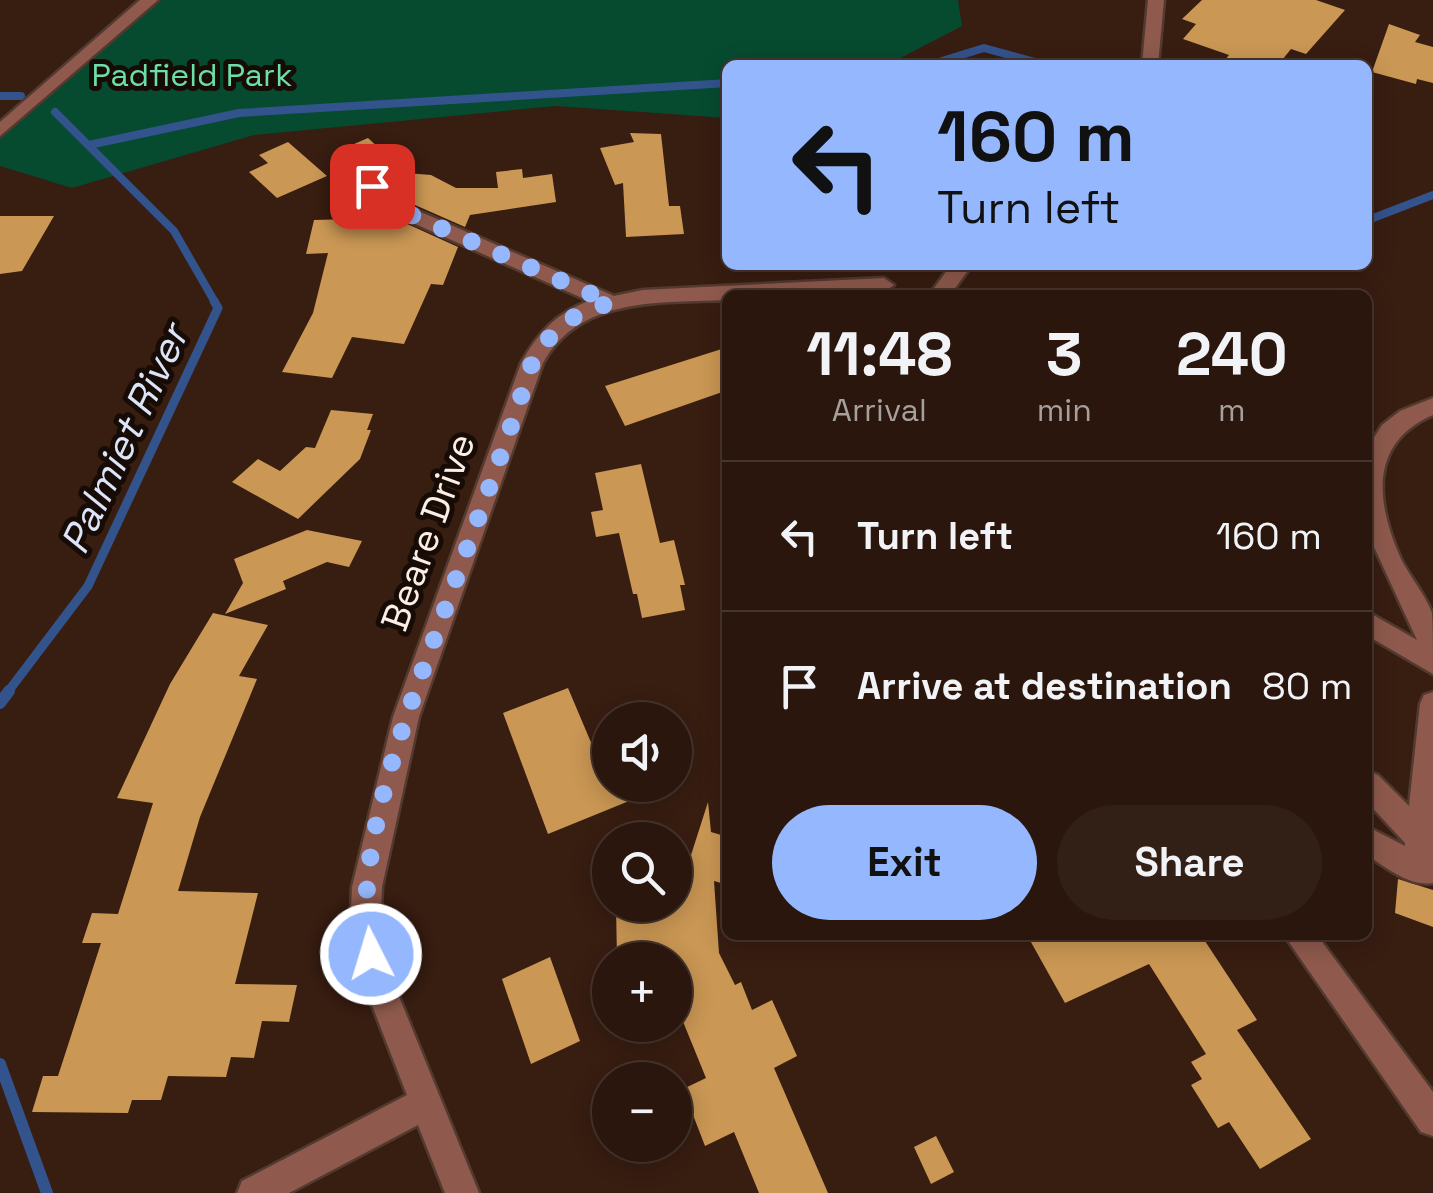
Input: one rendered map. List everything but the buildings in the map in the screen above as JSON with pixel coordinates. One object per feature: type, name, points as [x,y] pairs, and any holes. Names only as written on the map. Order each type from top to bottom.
[{"type":"street","points":[[0,132],[150,0]]},
{"type":"street","points":[[1150,60],[1156,0]]},
{"type":"street","points":[[377,168],[372,186],[375,199],[612,303]]},
{"type":"street","points":[[943,290],[958,270]]},
{"type":"street","name":"Beare Drive","points":[[757,290],[888,282]]},
{"type":"street","name":"Beare Drive","points":[[462,1193],[382,994],[366,931],[367,886],[382,804],[406,717],[532,363],[545,340],[564,322],[590,308],[643,297],[722,292]]},
{"type":"street","points":[[1372,465],[1376,448],[1394,425],[1433,406]]},
{"type":"street","points":[[1372,489],[1376,520],[1389,558],[1420,613],[1433,650]]},
{"type":"street","points":[[1372,625],[1433,663]]},
{"type":"street","points":[[1426,857],[1433,704]]},
{"type":"street","points":[[1372,789],[1426,857]]},
{"type":"street","points":[[1372,842],[1426,857]]},
{"type":"street","points":[[1303,940],[1433,1120]]},
{"type":"street","points":[[254,1193],[428,1102]]},
{"type":"green space","name":"Padfield Park","points":[[161,0],[958,0],[962,26],[897,60],[722,60],[722,118],[556,106],[254,135],[72,188],[0,166],[0,137]]},
{"type":"waterway","points":[[945,60],[984,48],[1028,60]]},
{"type":"waterway","points":[[89,145],[239,113],[722,83]]},
{"type":"waterway","name":"Palmiet River","points":[[0,96],[21,96]]},
{"type":"waterway","name":"Palmiet River","points":[[55,112],[174,231],[216,304]]},
{"type":"waterway","points":[[1372,218],[1433,195]]},
{"type":"waterway","name":"Palmiet River","points":[[7,693],[88,586],[218,308],[214,301]]},
{"type":"waterway","name":"Palmiet River","points":[[0,703],[9,691]]},
{"type":"waterway","name":"Palmiet River","points":[[0,1064],[47,1193]]},
{"type":"route","points":[[371,954],[366,931],[367,886],[382,804],[406,717],[532,363],[545,340],[564,322],[590,308],[612,303],[375,199],[372,186]]}]
